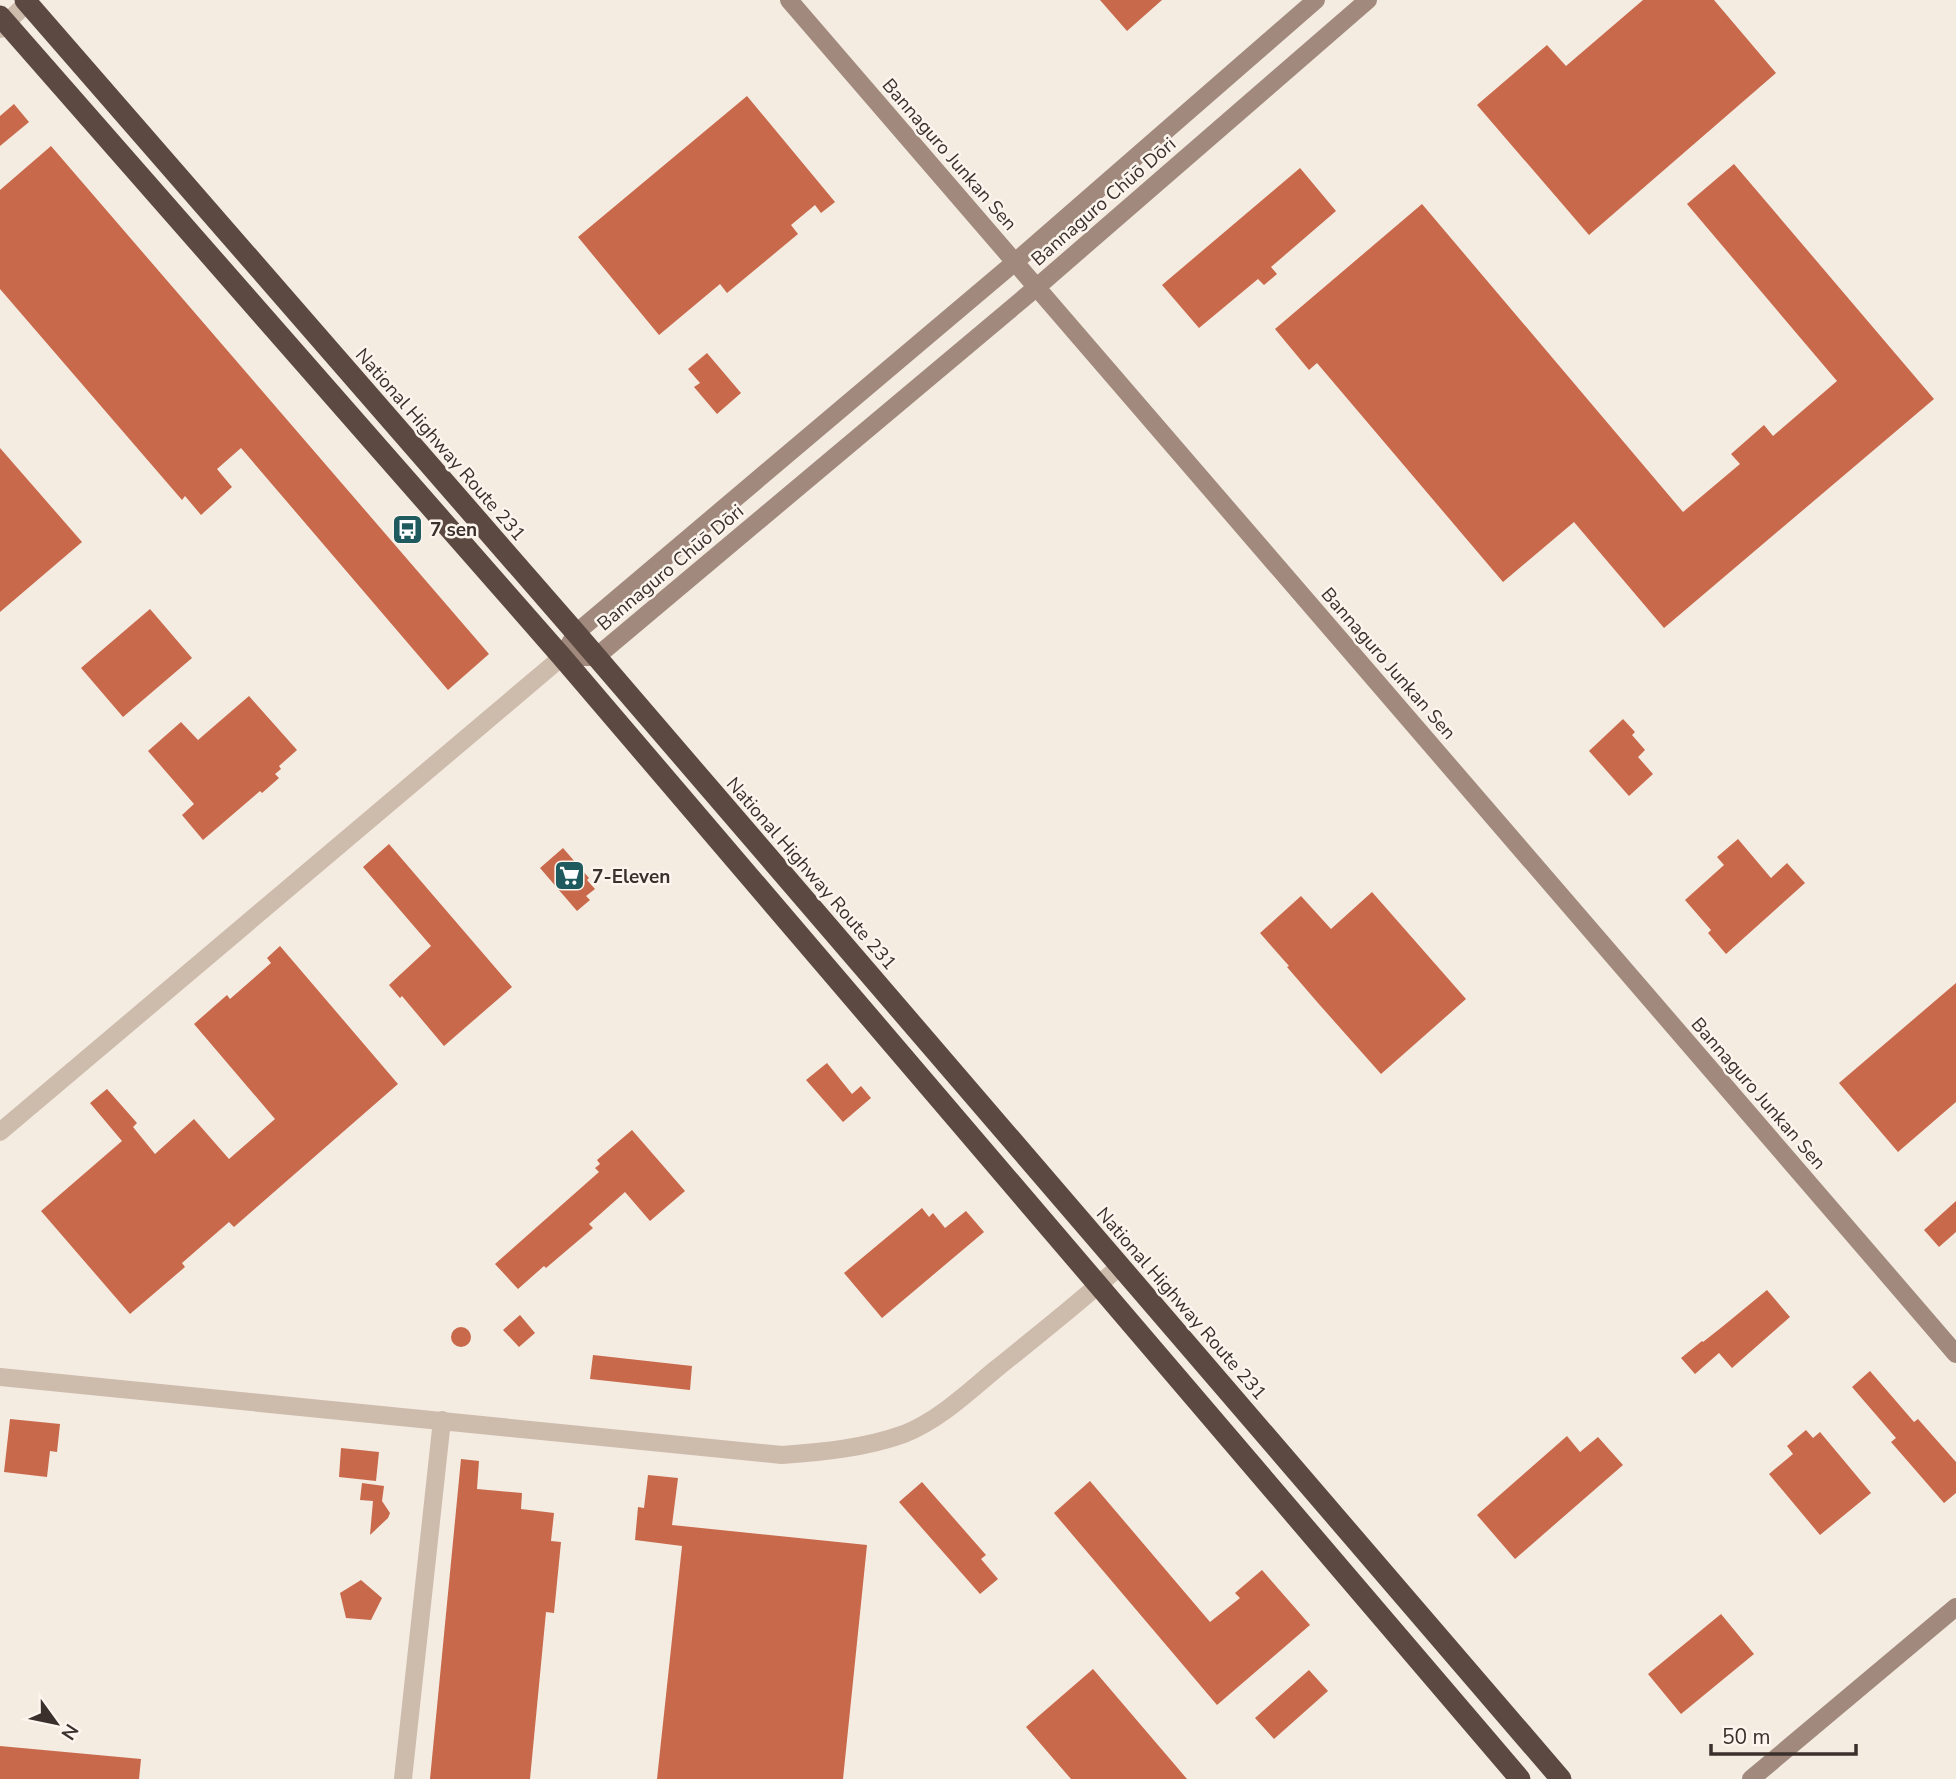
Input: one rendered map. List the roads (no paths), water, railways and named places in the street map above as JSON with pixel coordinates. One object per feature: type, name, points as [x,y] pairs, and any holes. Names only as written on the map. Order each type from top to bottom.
[{"type":"highway","name":"National Highway Route 231","points":[[26,2],[576,633],[1561,1779]]},
{"type":"highway","points":[[2,23],[562,657],[1520,1779]]},
{"type":"street","name":"Bannaguro Junkan Sen","points":[[789,0],[1956,1354]]},
{"type":"street","name":"Bannaguro Chūō Dōri","points":[[562,657],[576,633],[1015,261],[1316,0]]},
{"type":"street","name":"Bannaguro Chūō Dōri","points":[[562,657],[596,657],[1037,287],[1368,0]]},
{"type":"street","points":[[2,23],[26,2]]},
{"type":"street","points":[[0,1132],[562,657]]},
{"type":"street","points":[[0,1377],[782,1455],[826,1452],[905,1433],[936,1418],[1120,1266]]},
{"type":"street","points":[[403,1779],[442,1420]]},
{"type":"street","points":[[1751,1779],[1956,1607]]},
{"type":"place","name":"7 sen","points":[[407,529]]},
{"type":"place","name":"7-Eleven","points":[[569,876]]}]
